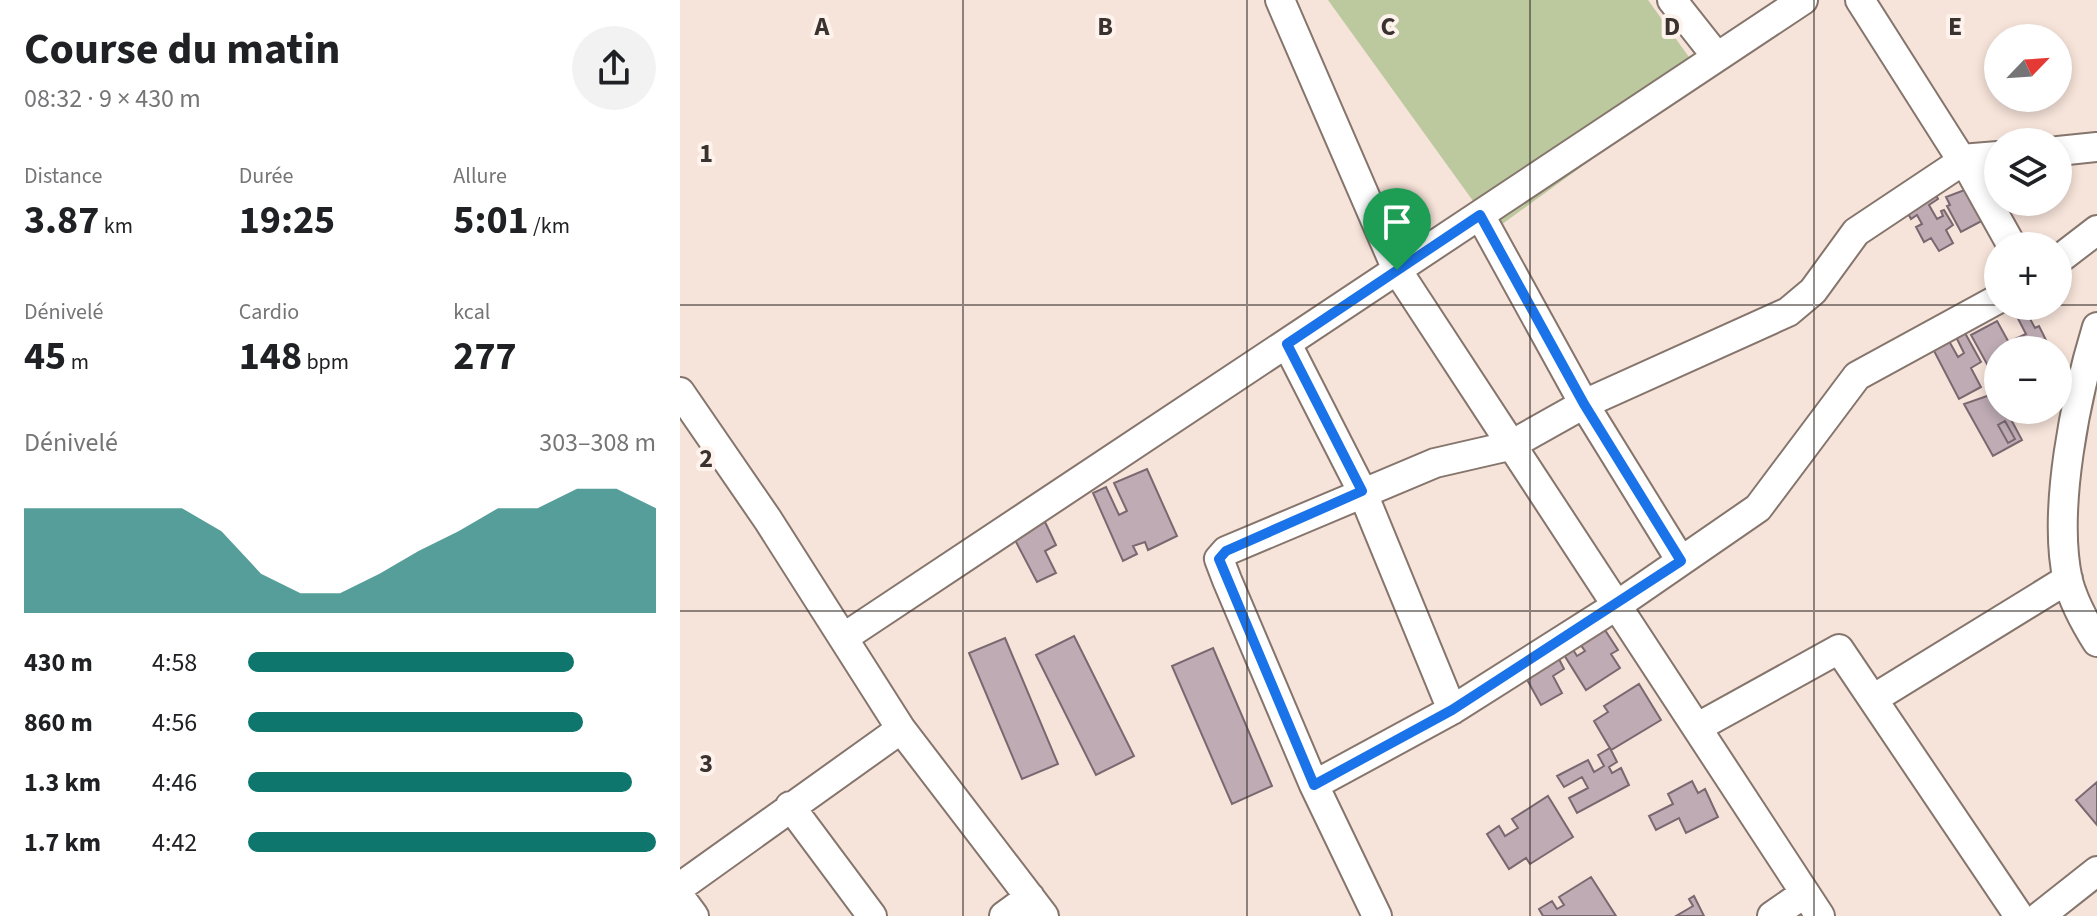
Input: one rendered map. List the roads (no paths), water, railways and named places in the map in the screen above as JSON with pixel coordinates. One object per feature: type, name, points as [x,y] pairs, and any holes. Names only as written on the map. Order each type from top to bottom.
[{"type":"street","points":[[1280,0],[1397,270],[1509,446],[1698,727],[1812,904],[1772,916]]},
{"type":"street","points":[[1672,0],[1717,57]]},
{"type":"street","points":[[843,638],[1803,0]]},
{"type":"street","points":[[1860,0],[1964,160],[2004,232]]},
{"type":"street","points":[[2072,150],[2097,147]]},
{"type":"street","points":[[1377,916],[1314,785],[1219,559],[1226,551],[1362,491],[1435,463],[1509,446],[1584,404],[1788,312],[1813,291],[1856,232],[1964,160],[1984,158]]},
{"type":"street","points":[[1480,215],[1584,404],[1681,561]]},
{"type":"street","points":[[2072,249],[2097,230]]},
{"type":"street","points":[[1314,785],[1452,710],[1616,606],[1758,508],[1857,376],[1984,307]]},
{"type":"street","points":[[2097,327],[2093,362],[2068,463],[2068,579],[2076,606],[2097,642]]},
{"type":"street","points":[[1287,344],[1362,491],[1452,710]]},
{"type":"street","points":[[680,392],[901,729],[1037,906],[1004,916]]},
{"type":"street","points":[[1873,699],[2068,579]]},
{"type":"street","points":[[1698,727],[1839,649],[2019,916]]},
{"type":"street","points":[[680,887],[901,729]]},
{"type":"street","points":[[790,806],[872,916]]},
{"type":"street","points":[[2040,916],[2097,871]]},
{"type":"street","points":[[680,897],[694,916]]}]
